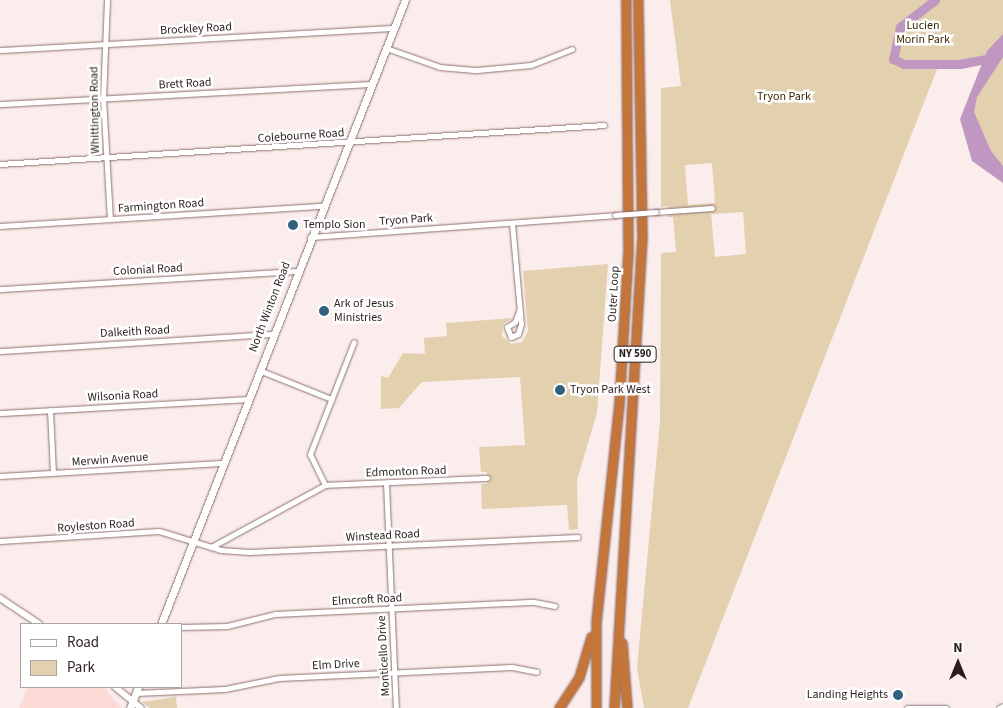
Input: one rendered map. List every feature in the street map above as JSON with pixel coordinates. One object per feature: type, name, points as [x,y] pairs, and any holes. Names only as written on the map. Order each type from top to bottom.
[{"type":"highway","name":"Outer Loop","points":[[596,708],[599,597],[628,268],[631,156],[626,0]]},
{"type":"highway","name":"Outer Loop","points":[[614,708],[642,239],[638,0]]},
{"type":"highway","points":[[620,596],[627,708]]},
{"type":"highway","points":[[559,708],[584,663],[599,597]]},
{"type":"main road","name":"North Winton Road","points":[[161,623],[246,399],[405,0]]},
{"type":"main road","points":[[131,705],[137,690]]},
{"type":"street","name":"Whittington Road","points":[[107,0],[103,98],[110,219]]},
{"type":"street","name":"Brockley Road","points":[[0,50],[393,28]]},
{"type":"street","points":[[386,48],[440,67],[477,70],[531,65],[572,49]]},
{"type":"street","name":"Brett Road","points":[[0,104],[372,84]]},
{"type":"street","name":"Colebourne Road","points":[[0,164],[106,159],[604,125]]},
{"type":"street","name":"Farmington Road","points":[[0,226],[322,206]]},
{"type":"street","name":"Tryon Park","points":[[310,237],[712,208]]},
{"type":"street","points":[[512,223],[519,311],[520,330],[511,337],[506,327],[516,322],[519,311]]},
{"type":"street","name":"Colonial Road","points":[[0,289],[297,271]]},
{"type":"street","name":"Dalkeith Road","points":[[0,350],[272,334]]},
{"type":"street","points":[[211,547],[325,486],[310,457],[354,342]]},
{"type":"street","points":[[258,370],[331,399]]},
{"type":"street","name":"Wilsonia Road","points":[[0,413],[246,399]]},
{"type":"street","points":[[50,410],[53,474]]},
{"type":"street","name":"Merwin Avenue","points":[[0,476],[222,463]]},
{"type":"street","name":"Edmonton Road","points":[[325,486],[487,478]]},
{"type":"street","name":"Monticello Drive","points":[[386,483],[396,708]]},
{"type":"street","name":"Royleston Road","points":[[0,541],[160,532],[191,543]]},
{"type":"street","name":"Winstead Road","points":[[191,543],[249,552],[578,536]]},
{"type":"street","points":[[0,598],[38,623]]},
{"type":"street","name":"Elmcroft Road","points":[[182,628],[228,626],[275,614],[534,602],[555,606]]},
{"type":"street","name":"Elm Drive","points":[[137,690],[225,689],[279,678],[394,672],[512,667],[537,672]]},
{"type":"street","points":[[116,688],[131,705],[141,708]]},
{"type":"street","points":[[999,708],[1003,706]]},
{"type":"street","points":[[907,708],[946,708]]},
{"type":"shaded area","points":[[1003,34],[1003,57],[977,97],[974,112],[991,151],[1003,166],[1003,183],[972,161],[960,119],[987,51]]},
{"type":"shaded area","points":[[28,688],[105,688],[121,708],[19,708]]},
{"type":"green space","name":"Tryon Park","points":[[670,0],[1003,0],[1003,174],[971,125],[983,58],[939,64],[688,708],[644,708],[637,668],[660,421],[661,253],[676,252],[673,217],[669,217],[668,206],[661,207],[661,88],[681,86]],"holes":[[[712,163],[715,203],[688,205],[685,165]],[[743,212],[746,254],[715,257],[711,214]]]},
{"type":"green space","name":"Tryon Park West","points":[[608,264],[597,413],[577,480],[578,529],[569,530],[567,505],[482,509],[481,484],[487,484],[487,472],[481,472],[479,447],[525,445],[520,377],[422,382],[399,408],[381,409],[381,376],[388,378],[403,353],[425,354],[424,338],[447,336],[446,323],[513,318],[503,324],[502,336],[511,344],[522,342],[528,331],[523,271]]},
{"type":"green space","points":[[176,697],[177,708],[150,708],[142,702]]},
{"type":"waterway","points":[[935,0],[900,27],[893,59],[904,64],[960,64],[991,58]]},
{"type":"place","name":"Templo Sion","points":[[293,225]]},
{"type":"place","name":"Ark of Jesus Ministries","points":[[324,311]]},
{"type":"place","name":"Tryon Park West","points":[[560,390]]},
{"type":"place","name":"Landing Heights","points":[[898,695]]},
{"type":"park label","name":"Lucien Morin Park","points":[[923,33]]}]
